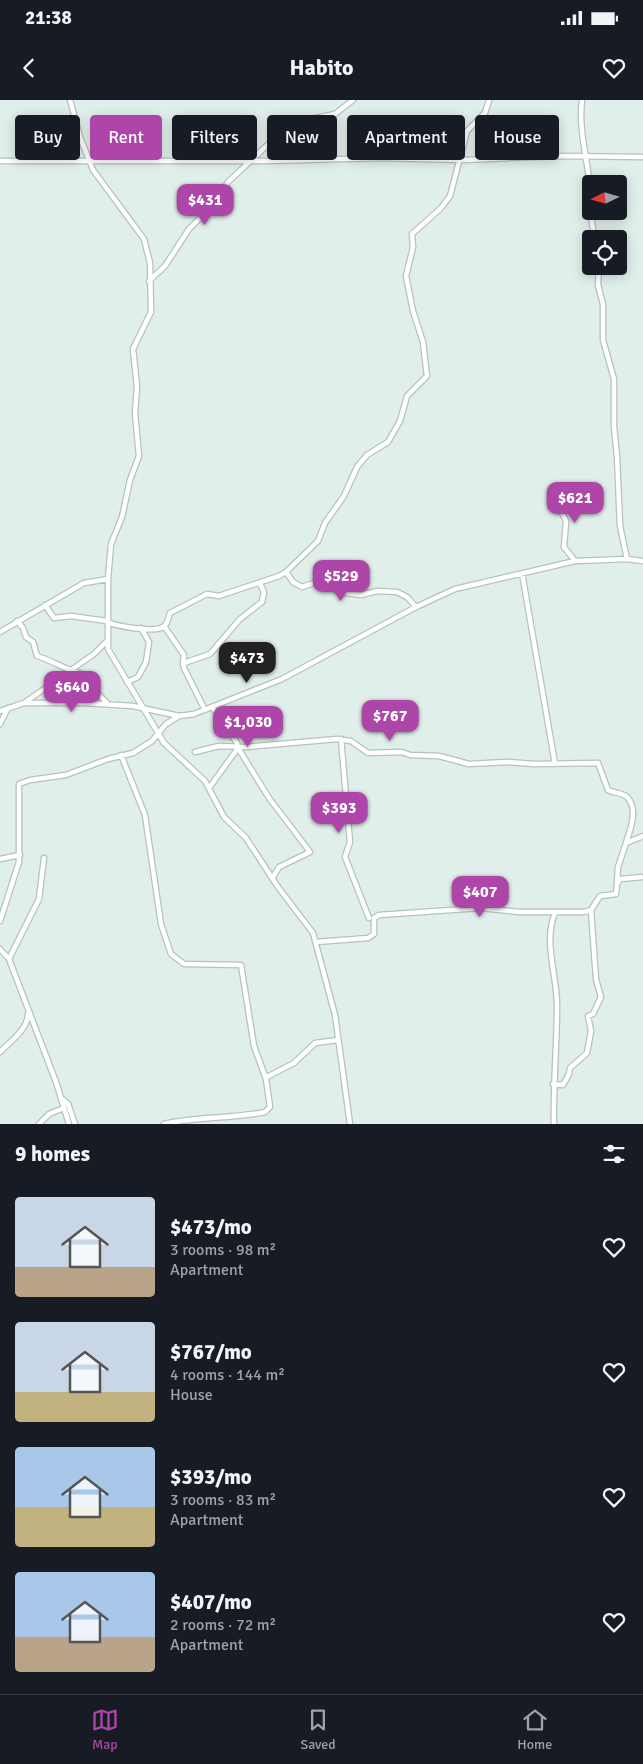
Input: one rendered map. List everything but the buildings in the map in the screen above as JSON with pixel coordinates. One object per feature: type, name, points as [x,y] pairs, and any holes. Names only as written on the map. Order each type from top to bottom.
[{"type":"street","points":[[70,100],[80,137],[93,170],[122,207],[147,245],[150,262],[151,312],[133,349],[137,387],[135,413],[139,456],[130,480],[122,517],[111,544],[106,641],[108,651],[158,734],[170,750],[198,774],[209,788],[224,817],[246,838],[278,887],[313,933],[335,1014],[350,1124]]},
{"type":"street","points":[[257,156],[278,136],[293,126],[317,117],[335,114],[353,100]]},
{"type":"street","points":[[465,141],[467,131],[485,113],[489,100]]},
{"type":"street","points":[[582,100],[581,123],[590,188],[590,220],[593,230]]},
{"type":"street","points":[[465,160],[643,157]]},
{"type":"street","points":[[257,160],[347,159]]},
{"type":"street","points":[[0,161],[172,160]]},
{"type":"street","points":[[149,281],[165,266],[189,229],[215,203],[228,182],[253,160]]},
{"type":"street","points":[[164,626],[170,613],[207,594],[219,596],[260,584],[286,572],[318,541],[325,523],[344,496],[357,467],[367,455],[388,442],[400,422],[407,396],[427,376],[426,357],[407,286],[406,269],[413,247],[412,234],[446,201],[461,160]]},
{"type":"street","points":[[599,275],[598,285],[603,304],[603,340],[614,379],[614,427],[620,526],[627,559]]},
{"type":"street","points":[[556,508],[560,508],[566,520],[564,548],[575,561]]},
{"type":"street","points":[[0,711],[24,703],[108,704],[144,708],[179,716],[194,714],[282,679],[416,607],[455,589],[575,561],[627,559],[643,561]]},
{"type":"street","points":[[286,572],[293,582],[302,587],[314,583],[344,593],[361,595],[377,591],[397,592],[408,597],[416,607]]},
{"type":"street","points":[[522,573],[555,764]]},
{"type":"street","points":[[0,632],[84,583],[108,580]]},
{"type":"street","points":[[184,666],[186,661],[210,654],[240,619],[262,602],[264,592],[260,584]]},
{"type":"street","points":[[45,605],[54,618],[71,616],[141,628],[164,626]]},
{"type":"street","points":[[17,621],[24,628],[26,637],[33,642],[37,656],[53,660],[69,670],[82,674],[86,682],[108,704]]},
{"type":"street","points":[[164,626],[184,655],[184,666],[204,710]]},
{"type":"street","points":[[128,682],[138,677],[146,662],[149,642],[141,628]]},
{"type":"street","points":[[24,703],[94,654],[106,641]]},
{"type":"street","points":[[212,707],[269,798],[310,852],[280,867],[273,877]]},
{"type":"street","points":[[0,724],[8,708]]},
{"type":"street","points":[[0,921],[20,855],[19,784],[30,780],[75,772],[141,749],[166,724],[179,716]]},
{"type":"street","points":[[341,739],[350,842],[345,857],[369,918]]},
{"type":"street","points":[[195,752],[219,746],[238,747],[341,739],[351,741],[368,753],[402,752],[482,764],[507,762],[555,764],[591,762],[600,766],[608,790],[626,796],[631,807],[631,826],[618,867],[616,894],[598,898],[591,910],[596,979],[601,997],[593,1014],[588,1016],[591,1031],[586,1055],[570,1068],[563,1085],[553,1084]]},
{"type":"street","points":[[209,788],[238,747]]},
{"type":"street","points":[[121,755],[145,815],[161,924],[166,943],[171,954],[184,964],[241,965],[252,1036],[266,1079],[270,1106],[266,1112],[234,1118],[185,1119],[164,1124]]},
{"type":"street","points":[[626,844],[643,836]]},
{"type":"street","points":[[0,859],[20,855]]},
{"type":"street","points":[[9,959],[39,899],[44,858]]},
{"type":"street","points":[[617,884],[620,880],[643,877]]},
{"type":"street","points":[[316,942],[368,938],[374,934],[374,918],[379,915],[480,908],[555,913],[591,910]]},
{"type":"street","points":[[554,1124],[553,1084],[557,1005],[551,936],[555,913]]},
{"type":"street","points":[[0,949],[9,959],[69,1124]]},
{"type":"street","points":[[0,1052],[14,1039],[25,1024],[28,1011]]},
{"type":"street","points":[[266,1079],[294,1063],[315,1043],[338,1040]]},
{"type":"street","points":[[61,1098],[68,1104],[75,1124]]},
{"type":"street","points":[[39,1124],[48,1114],[64,1108]]}]
